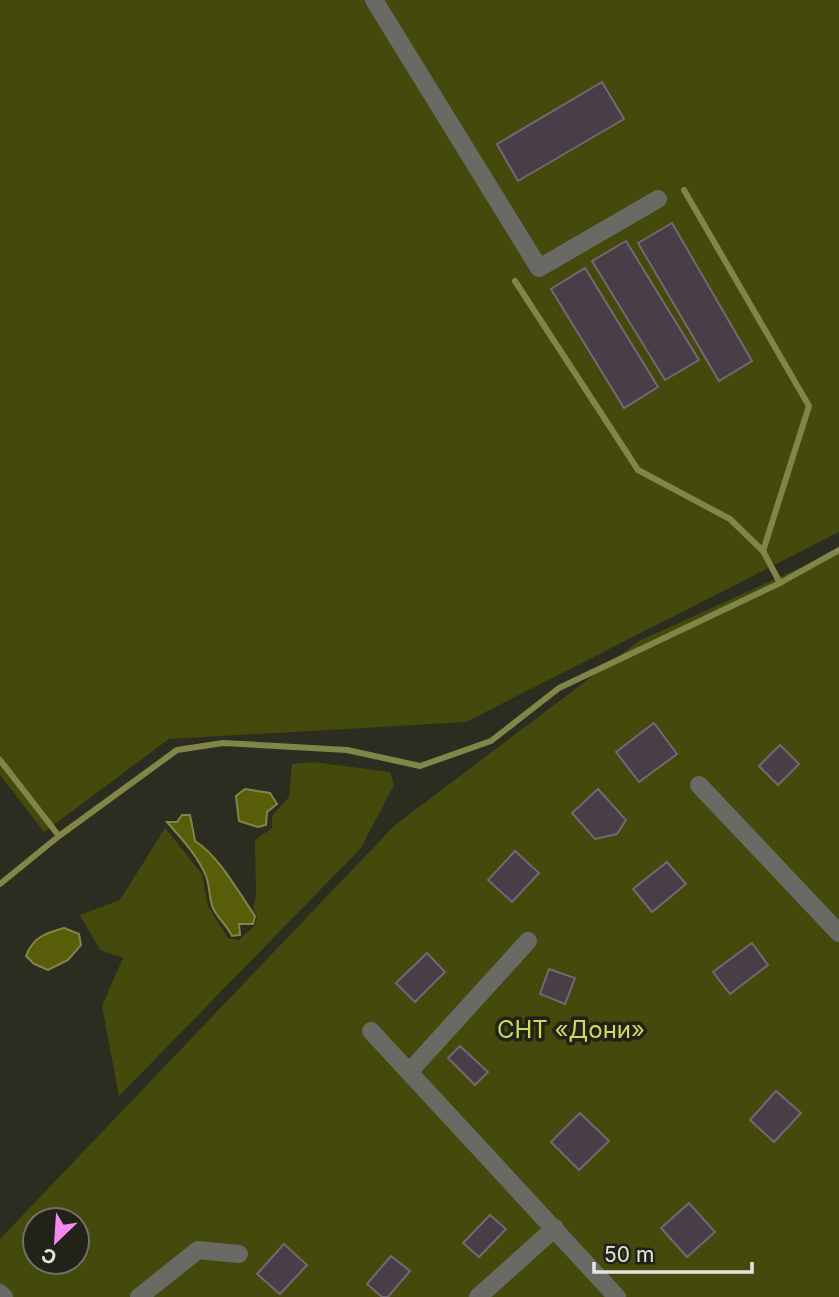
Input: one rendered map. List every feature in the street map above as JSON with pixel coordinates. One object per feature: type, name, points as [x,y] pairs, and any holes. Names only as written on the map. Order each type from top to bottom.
[{"type":"street","points":[[374,0],[539,268],[658,199]]},
{"type":"street","points":[[699,785],[839,933]]},
{"type":"street","points":[[410,1071],[528,941]]},
{"type":"street","points":[[371,1031],[617,1297]]},
{"type":"street","points":[[478,1297],[555,1228]]},
{"type":"street","points":[[139,1297],[198,1250],[239,1254]]},
{"type":"street","points":[[0,1293],[4,1297]]},
{"type":"green space","points":[[0,0],[839,0],[839,532],[466,722],[169,739],[44,832],[0,775]]},
{"type":"green space","name":"СНТ «Дони»","points":[[839,550],[839,1297],[0,1297],[0,1239],[21,1217],[21,1276],[91,1276],[91,1206],[31,1206],[395,825],[639,641]]},
{"type":"green space","points":[[313,762],[390,772],[394,785],[361,848],[119,1096],[102,1006],[123,958],[100,950],[80,915],[120,900],[165,828],[202,874],[208,906],[228,938],[239,940],[255,925],[257,917],[253,908],[256,897],[255,840],[272,828],[272,816],[289,797],[292,764]]},
{"type":"shaded area","points":[[245,789],[270,793],[277,804],[267,812],[266,825],[258,827],[239,821],[236,796]]},
{"type":"shaded area","points":[[182,815],[190,815],[195,841],[220,865],[255,916],[253,924],[239,924],[240,935],[232,936],[215,912],[203,869],[167,822],[177,822]]},
{"type":"shaded area","points":[[64,928],[79,934],[81,945],[68,960],[48,970],[34,964],[26,956],[32,944],[41,937]]},
{"type":"building","points":[[602,82],[624,119],[518,181],[497,144]]},
{"type":"building","points":[[672,223],[752,361],[719,381],[638,243]]},
{"type":"building","points":[[626,241],[699,360],[665,380],[592,261]]},
{"type":"building","points":[[585,268],[658,387],[624,408],[551,289]]},
{"type":"building","points":[[654,723],[677,754],[639,782],[616,752]]},
{"type":"building","points":[[780,745],[799,764],[778,785],[759,766]]},
{"type":"building","points":[[598,789],[626,820],[617,834],[595,839],[572,813]]},
{"type":"building","points":[[515,851],[539,873],[512,902],[488,880]]},
{"type":"building","points":[[667,862],[686,884],[652,912],[633,889]]},
{"type":"building","points":[[752,943],[768,965],[730,994],[713,972]]},
{"type":"building","points":[[427,953],[445,972],[415,1002],[396,983]]},
{"type":"building","points":[[549,969],[575,978],[565,1004],[540,994]]},
{"type":"building","points":[[460,1046],[488,1072],[475,1085],[448,1058]]},
{"type":"building","points":[[776,1091],[801,1113],[774,1142],[750,1120]]},
{"type":"building","points":[[580,1113],[609,1141],[579,1170],[551,1142]]},
{"type":"building","points":[[689,1203],[715,1232],[687,1257],[661,1228]]},
{"type":"building","points":[[490,1215],[506,1229],[479,1257],[463,1243]]},
{"type":"building","points":[[284,1244],[307,1265],[280,1294],[257,1274]]},
{"type":"building","points":[[391,1256],[410,1271],[388,1297],[382,1297],[367,1284]]},
{"type":"waterway","points":[[684,190],[809,406],[763,551]]},
{"type":"waterway","points":[[515,281],[638,470],[730,519],[763,551],[780,583]]},
{"type":"waterway","points":[[0,884],[59,836],[177,750],[223,743],[347,750],[420,766],[491,741],[559,688],[780,583],[839,550]]},
{"type":"waterway","points":[[0,760],[59,836]]}]
